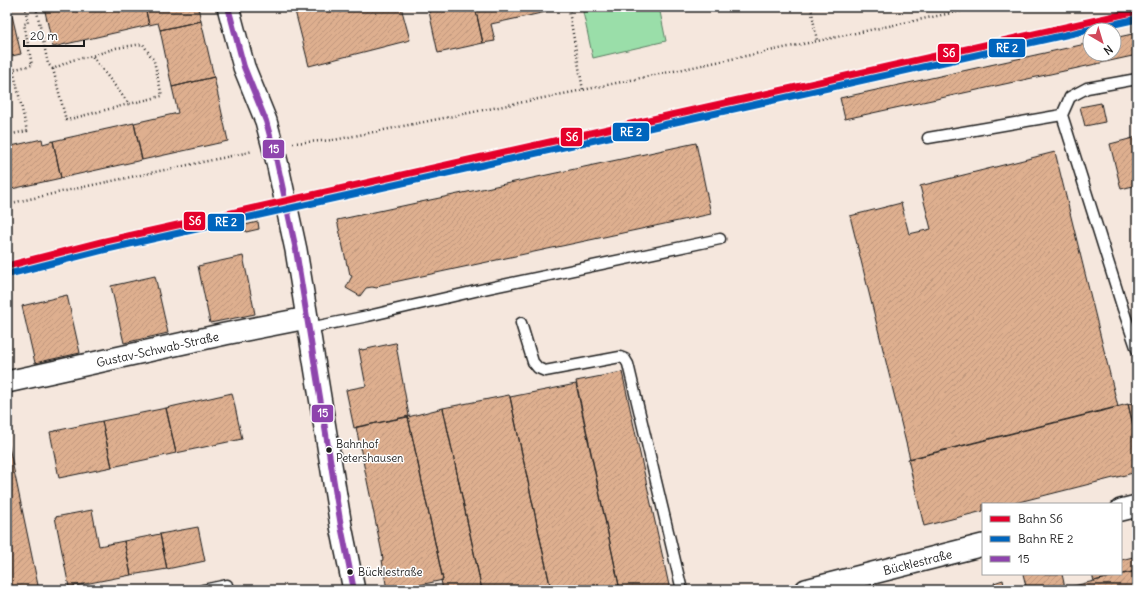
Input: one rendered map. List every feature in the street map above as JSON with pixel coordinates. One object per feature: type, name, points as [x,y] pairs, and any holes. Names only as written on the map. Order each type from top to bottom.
[{"type":"street","points":[[228,7],[244,67],[266,121],[296,250],[354,590]]},
{"type":"street","name":"Gustav-Schwab-Straße","points":[[7,382],[225,334],[308,323]]},
{"type":"street","name":"Bücklestraße","points":[[806,590],[982,545]]},
{"type":"lane","points":[[1137,79],[1087,88],[1070,97],[1062,115],[1137,350]]},
{"type":"lane","points":[[928,138],[1062,115]]},
{"type":"lane","points":[[308,323],[368,316],[484,289],[720,239]]},
{"type":"lane","points":[[521,323],[532,362],[538,368],[546,371],[620,357],[628,364],[682,590]]},
{"type":"lane","points":[[203,590],[227,585]]},
{"type":"path","points":[[7,71],[32,65],[24,24],[28,23],[25,7]]},
{"type":"path","points":[[36,7],[48,64],[53,69],[66,120],[162,96],[154,61],[143,44],[116,48],[92,56],[72,60],[53,69]]},
{"type":"path","points":[[573,7],[569,11],[583,90]]},
{"type":"path","points":[[811,7],[817,41]]},
{"type":"path","points":[[7,204],[291,143],[334,140],[583,90],[980,7]]},
{"type":"path","points":[[92,56],[129,104]]},
{"type":"path","points":[[7,135],[27,131],[13,69]]},
{"type":"path","points":[[7,143],[8,147]]},
{"type":"green space","points":[[605,7],[659,7],[666,41],[593,58],[583,12]]},
{"type":"building","points":[[44,7],[145,7],[149,25],[53,47]]},
{"type":"building","points":[[145,7],[198,7],[201,21],[160,30],[158,23],[149,25]]},
{"type":"building","points":[[294,7],[401,7],[410,40],[309,66]]},
{"type":"building","points":[[428,7],[475,7],[483,43],[438,53]]},
{"type":"building","points":[[475,7],[545,7],[546,12],[491,24],[495,41],[483,43]]},
{"type":"building","points":[[11,11],[21,54],[7,57],[7,12]]},
{"type":"building","points":[[201,21],[214,77],[172,87],[160,30]]},
{"type":"building","points":[[1137,33],[1137,55],[1122,58],[1122,36]]},
{"type":"building","points":[[1082,45],[1082,62],[1105,62],[845,119],[840,98]]},
{"type":"building","points":[[214,77],[228,141],[142,160],[134,123],[178,113],[172,87]]},
{"type":"building","points":[[1101,103],[1105,122],[1085,126],[1080,107]]},
{"type":"building","points":[[134,123],[142,160],[61,178],[53,141]]},
{"type":"building","points":[[1137,137],[1137,185],[1121,189],[1110,144]]},
{"type":"building","points":[[42,139],[43,144],[53,141],[61,178],[7,190],[7,147]]},
{"type":"building","points":[[696,143],[711,214],[380,285],[377,288],[366,288],[360,296],[346,288],[352,276],[350,275],[347,265],[337,220]]},
{"type":"building","points":[[1055,152],[1118,407],[910,459],[850,216],[901,203],[909,234],[931,229],[920,186]]},
{"type":"building","points":[[258,222],[259,229],[246,232],[245,225]]},
{"type":"building","points":[[243,256],[255,314],[210,323],[198,266]]},
{"type":"building","points":[[155,276],[168,333],[124,343],[111,286]]},
{"type":"building","points":[[67,295],[80,353],[35,363],[22,306]]},
{"type":"building","points":[[396,343],[409,416],[354,428],[346,390],[366,386],[359,350]]},
{"type":"building","points":[[622,372],[670,590],[620,590],[576,381]]},
{"type":"building","points":[[576,384],[620,590],[551,590],[510,397]]},
{"type":"building","points":[[232,393],[242,439],[176,453],[166,408]]},
{"type":"building","points":[[509,395],[551,590],[482,590],[443,408]]},
{"type":"building","points":[[1137,402],[1137,427],[1134,428],[1128,404]]},
{"type":"building","points":[[1128,404],[1137,442],[1137,472],[1015,503],[982,503],[982,511],[924,526],[908,459]]},
{"type":"building","points":[[166,408],[176,453],[112,467],[102,421]]},
{"type":"building","points":[[443,408],[482,590],[443,590],[441,580],[443,580],[408,417]]},
{"type":"building","points":[[408,417],[443,580],[396,590],[387,590],[382,553],[356,427]]},
{"type":"building","points":[[102,421],[112,467],[59,478],[50,432]]},
{"type":"building","points":[[8,442],[39,590],[7,590]]},
{"type":"building","points":[[92,510],[99,546],[124,541],[131,575],[69,587],[55,517]]},
{"type":"building","points":[[198,527],[205,561],[167,569],[160,534]]},
{"type":"building","points":[[160,534],[167,569],[131,575],[124,541]]},
{"type":"building","points":[[1133,557],[1136,571],[1122,574],[1122,560]]},
{"type":"building","points":[[1136,571],[1137,590],[1058,590],[1122,575]]},
{"type":"building","points":[[1023,575],[1062,575],[1065,588],[1058,590],[1027,590]]},
{"type":"building","points":[[1092,575],[1119,575],[1094,581]]},
{"type":"building","points":[[1003,580],[1005,590],[996,590],[994,583]]},
{"type":"rail line","name":"S6","points":[[7,266],[101,242],[1137,11]]},
{"type":"transit line","name":"15","points":[[228,7],[244,67],[266,121],[277,162],[296,250],[341,526],[354,590]]},
{"type":"transit line","points":[[9,274],[103,250],[1137,19]]},
{"type":"place","name":"Bahnhof Petershausen","points":[[329,450]]},
{"type":"place","name":"Bücklestraße","points":[[350,572]]}]
